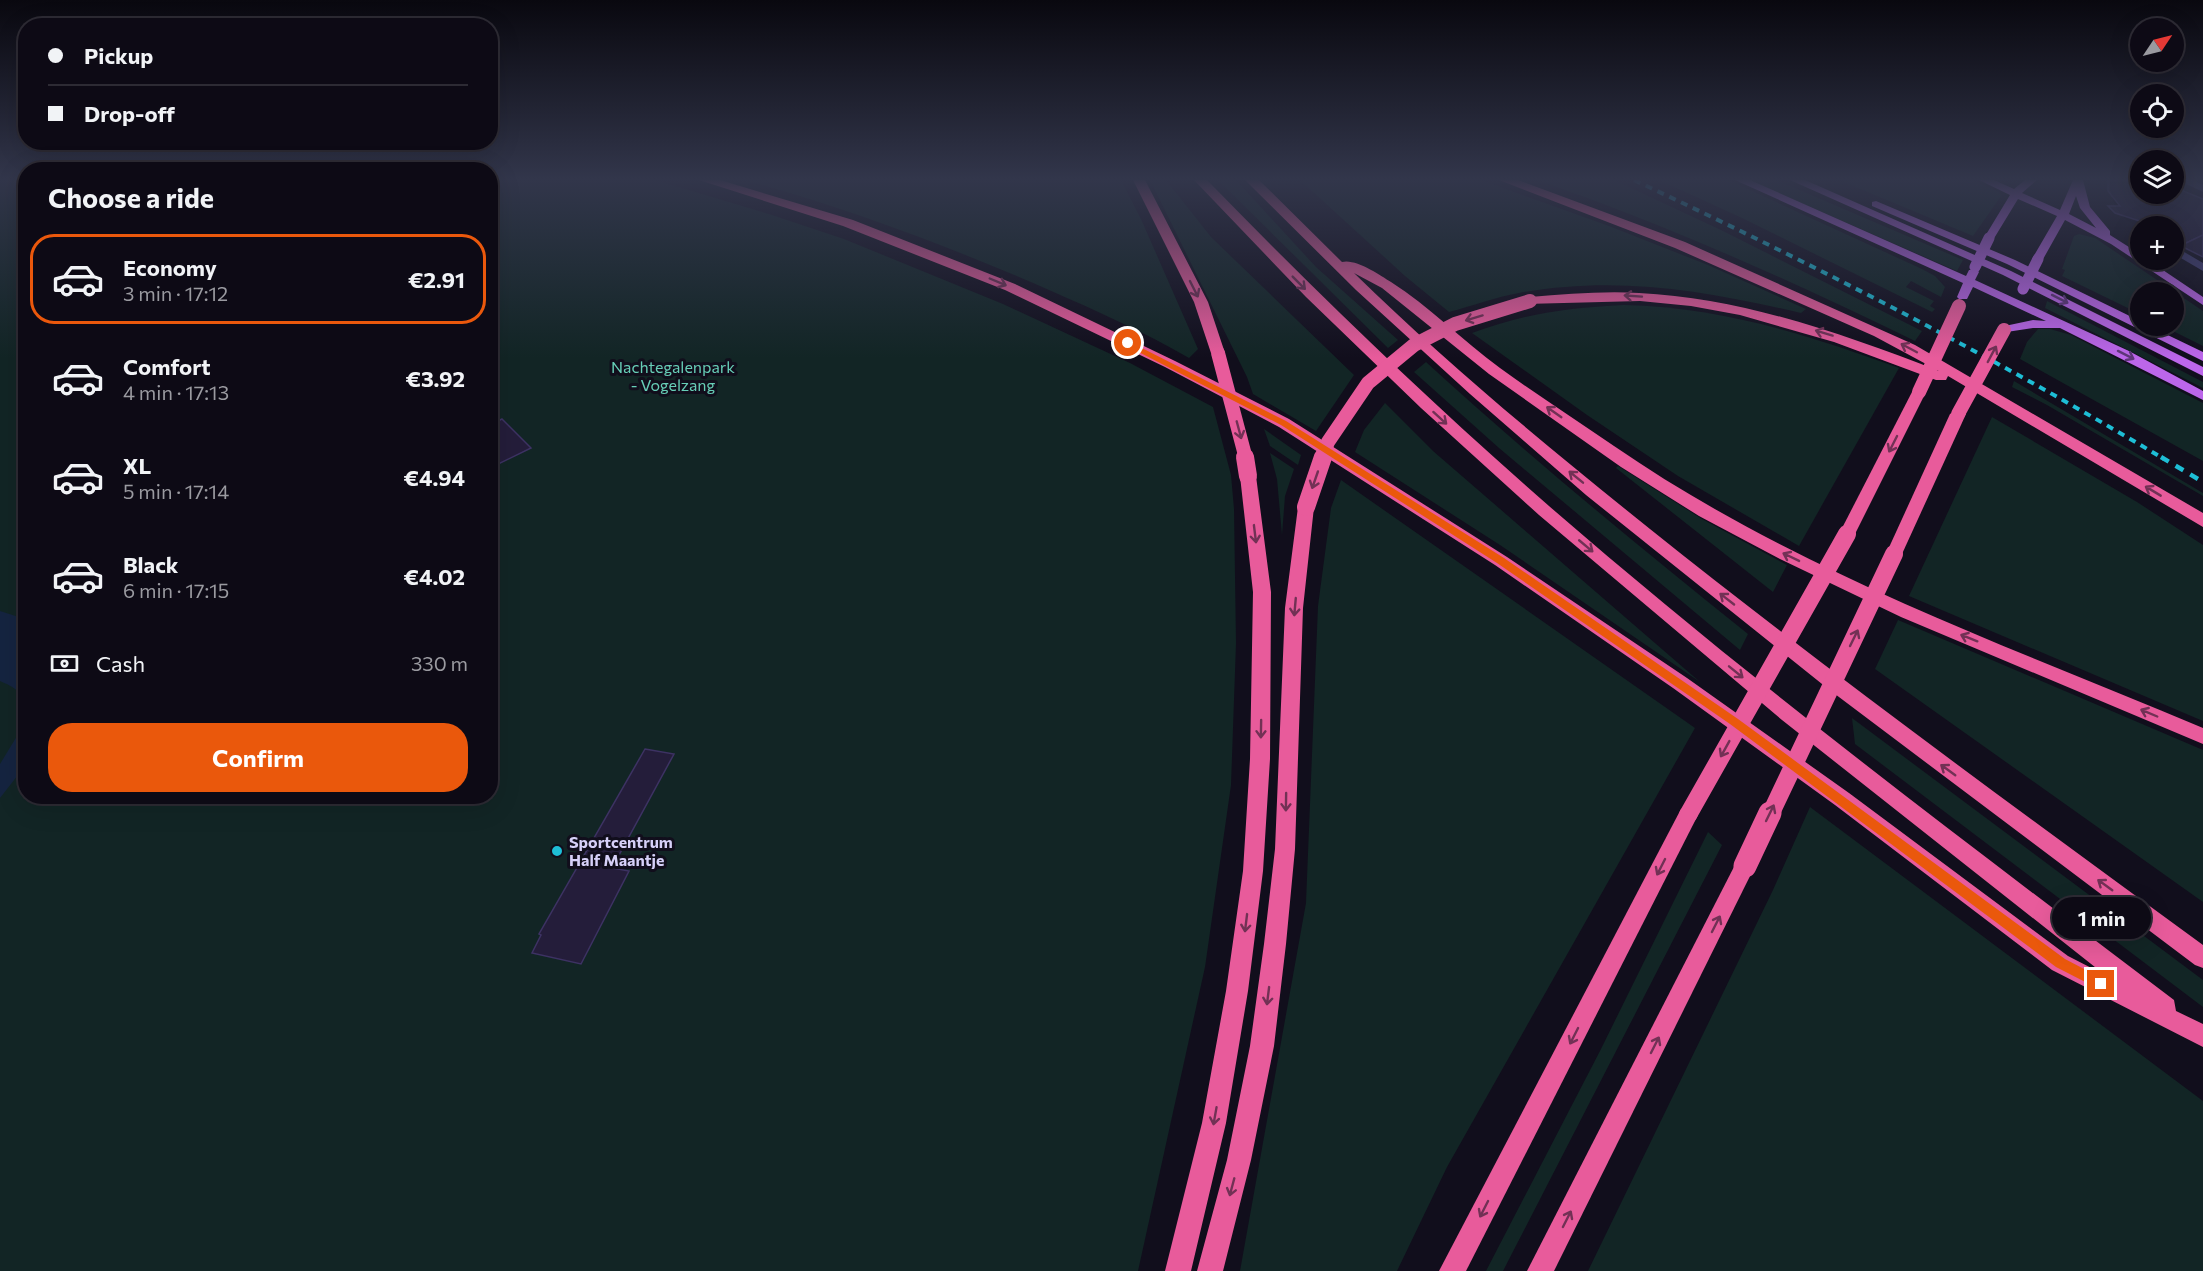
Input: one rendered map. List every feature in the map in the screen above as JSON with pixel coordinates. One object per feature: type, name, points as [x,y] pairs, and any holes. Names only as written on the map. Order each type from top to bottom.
[{"type":"highway","points":[[890,239],[991,279],[1170,364],[1284,423],[1501,561],[1680,683],[1852,806],[2060,963],[2203,1037]]},
{"type":"highway","points":[[1169,239],[1201,302],[1218,353],[1245,454],[1262,592],[1260,759],[1252,871],[1237,991],[1214,1123],[1178,1271]]},
{"type":"highway","points":[[1255,239],[1363,347],[1502,474],[1686,632],[1931,827],[2203,1037]]},
{"type":"highway","points":[[1312,239],[1462,381],[1696,575],[1925,753],[2203,957]]},
{"type":"highway","points":[[1664,239],[1744,272],[1900,343],[2203,521]]},
{"type":"highway","points":[[1326,253],[1388,285],[1494,371],[1626,463],[1705,512],[1786,555],[1907,612],[2203,735]]},
{"type":"highway","points":[[1210,1271],[1239,1160],[1262,1046],[1285,849],[1294,608],[1306,507],[1328,442],[1368,383],[1414,345],[1455,324],[1530,301],[1622,295],[1675,299],[1729,307],[1838,338],[1996,398]]},
{"type":"highway","points":[[1452,1271],[1688,815],[1847,534],[1919,392],[1961,302]]},
{"type":"highway","points":[[1540,1271],[1745,866],[1958,414],[2004,330]]},
{"type":"main road","points":[[1874,239],[2068,327],[2203,396]]},
{"type":"main road","points":[[1941,239],[2009,267],[2203,372]]},
{"type":"main road","points":[[1949,239],[2130,320]]},
{"type":"main road","points":[[1961,302],[1988,239]]},
{"type":"main road","points":[[2004,330],[2049,239]]},
{"type":"main road","points":[[2110,239],[2203,302]]},
{"type":"main road","points":[[2004,330],[2033,324],[2068,327]]},
{"type":"main road","points":[[2162,336],[2203,357]]},
{"type":"street","points":[[2184,256],[2203,268]]},
{"type":"green space","name":"Sportcentrum Half Maantje","points":[[0,239],[18,239],[18,804],[498,804],[498,239],[845,239],[1003,304],[1130,363],[1213,407],[1231,475],[1234,509],[1236,643],[1231,785],[1205,967],[1138,1271],[0,1271]]},
{"type":"green space","points":[[923,239],[1150,239],[1198,349],[1189,358],[1103,314]]},
{"type":"green space","points":[[1179,239],[1213,239],[1354,375],[1316,431],[1253,394],[1247,377]]},
{"type":"green space","points":[[1278,239],[1291,239],[1316,267],[1398,340],[1388,348]]},
{"type":"green space","points":[[1365,239],[1643,239],[1708,265],[1806,309],[1801,313],[1731,298],[1661,288],[1591,285],[1519,293],[1449,312]]},
{"type":"green space","points":[[1691,239],[1740,239],[1922,331],[1915,341]]},
{"type":"green space","points":[[1785,239],[1857,239],[1922,269],[1935,276],[1945,287],[1941,297],[1911,281],[1906,287],[1934,301],[1930,306],[1935,309],[1932,312]]},
{"type":"green space","points":[[1885,239],[1915,239],[1963,260],[1957,271]]},
{"type":"green space","points":[[2073,239],[2097,239],[2130,262],[2130,270],[2142,270],[2160,282],[2130,282],[2130,309],[2062,276],[2065,270],[2062,269]]},
{"type":"green space","points":[[2184,298],[2203,311],[2203,346],[2183,336]]},
{"type":"green space","points":[[2047,301],[2203,382],[2203,388],[2045,308]]},
{"type":"green space","points":[[1624,305],[1660,307],[1730,317],[1798,334],[1899,368],[1799,546],[1678,476],[1472,333],[1547,313]]},
{"type":"green space","points":[[2038,329],[2050,329],[2071,335],[2203,403],[2203,461],[2020,359],[2027,342]]},
{"type":"green space","points":[[1426,362],[1585,501],[1748,634],[1740,650],[1499,448],[1414,372]]},
{"type":"green space","points":[[2014,381],[2203,493],[2203,496],[2012,387]]},
{"type":"green space","points":[[1385,403],[1433,451],[1700,682],[1500,545],[1355,452],[1364,430]]},
{"type":"green space","points":[[1992,417],[2137,502],[2203,545],[2203,721],[1909,596]]},
{"type":"green space","points":[[1264,429],[1301,455],[1298,465],[1270,446]]},
{"type":"green space","points":[[1270,453],[1294,469],[1285,496],[1282,535],[1277,479]]},
{"type":"green space","points":[[1618,466],[1702,519],[1787,565],[1773,592],[1616,468]]},
{"type":"green space","points":[[1341,480],[1695,728],[1447,1167],[1397,1271],[1240,1271],[1306,903],[1318,606],[1331,508]]},
{"type":"green space","points":[[1898,620],[2203,750],[2203,902],[1875,669]]},
{"type":"green space","points":[[1852,718],[2203,980],[2203,1007],[1855,744]]},
{"type":"green space","points":[[1810,807],[2203,1101],[2203,1271],[1588,1271],[1773,890]]},
{"type":"green space","points":[[1708,832],[1722,845],[1503,1271],[1486,1271],[1601,1049]]},
{"type":"water","points":[[0,611],[18,617],[18,691],[0,681]]},
{"type":"water","points":[[18,734],[18,775],[0,798],[0,764]]},
{"type":"building","points":[[2184,239],[2194,239],[2184,244]]},
{"type":"building","points":[[2194,239],[2203,239],[2203,257],[2184,248],[2184,244]]},
{"type":"building","points":[[502,419],[531,448],[498,464],[498,421]]},
{"type":"building","points":[[645,749],[674,754],[612,868],[629,871],[581,964],[532,953],[541,935],[539,934]]},
{"type":"railway","points":[[1757,239],[1968,348],[2164,459]]},
{"type":"railway","points":[[2161,457],[2203,482]]},
{"type":"place","name":"Sportcentrum Half Maantje","points":[[557,851]]},
{"type":"route","points":[[1128,343],[1284,423],[1501,561],[1680,683],[1842,799],[2060,963],[2101,984]]},
{"type":"park label","name":"Nachtegalenpark - Vogelzang","points":[[673,376]]}]
